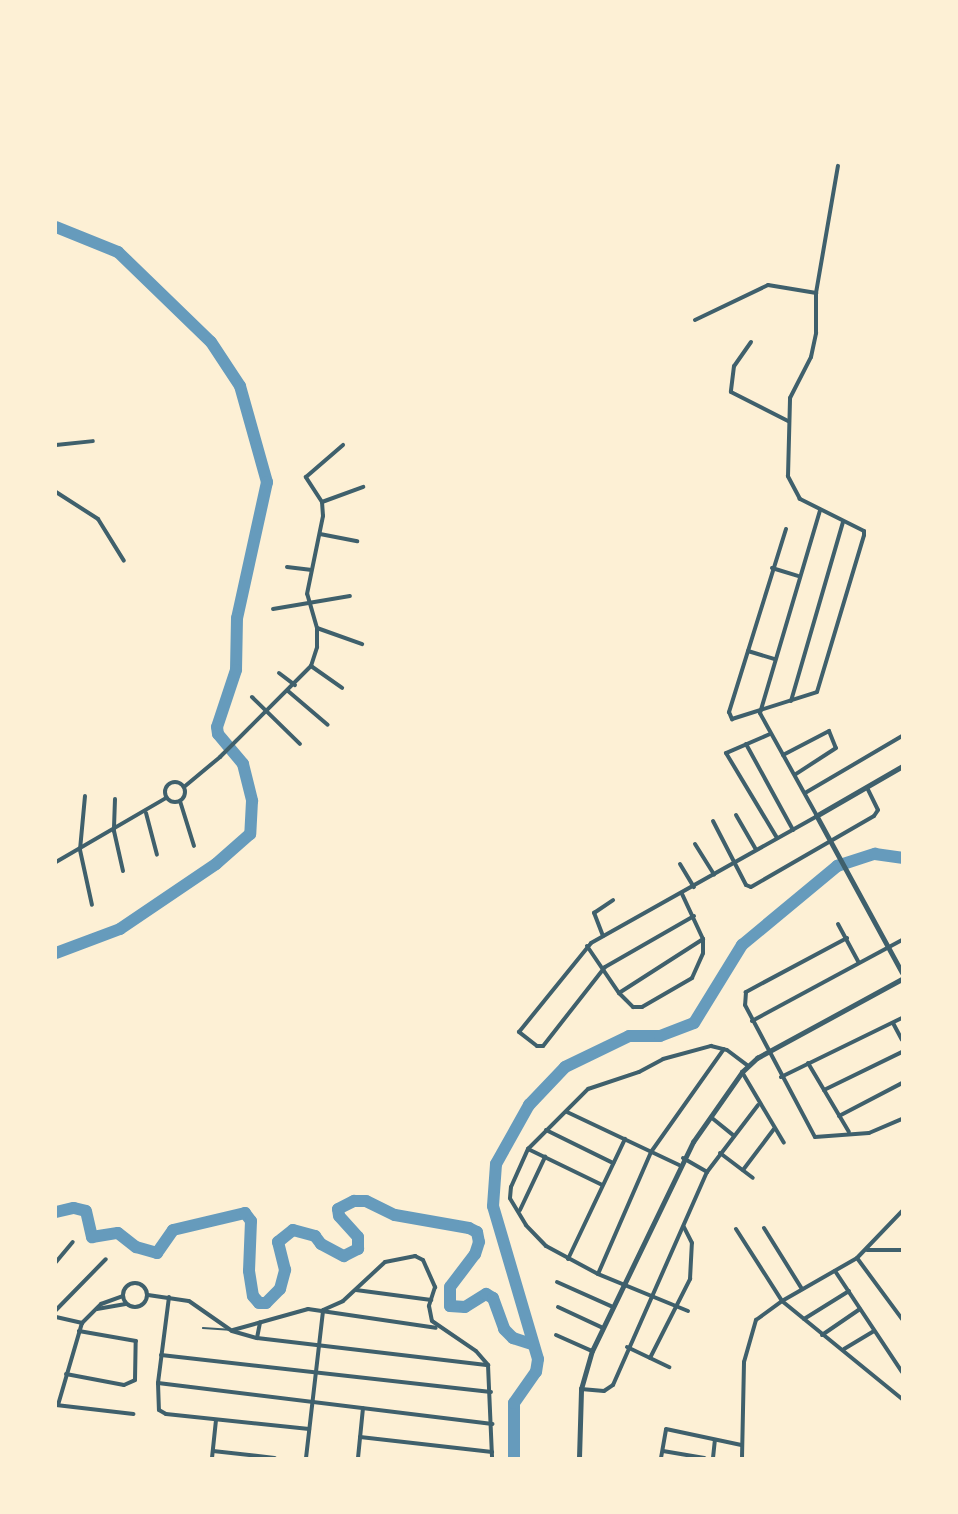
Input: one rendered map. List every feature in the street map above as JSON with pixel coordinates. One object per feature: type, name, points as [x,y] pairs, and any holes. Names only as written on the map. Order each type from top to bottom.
[{"type":"street","points":[[786,529],[772,568],[729,716],[736,720],[818,690],[864,536],[864,531],[800,499],[788,476],[790,398],[811,357],[816,333],[816,293],[838,166]]},
{"type":"street","points":[[696,320],[768,285],[816,293]]},
{"type":"street","points":[[751,342],[734,366],[731,392],[788,421]]},
{"type":"street","points":[[56,445],[93,441]]},
{"type":"street","points":[[194,846],[180,801],[184,787],[220,757],[311,666],[317,647],[317,628],[308,602],[310,570],[320,534],[322,502],[306,477],[343,445]]},
{"type":"street","points":[[322,502],[363,487]]},
{"type":"street","points":[[56,492],[98,519],[124,561]]},
{"type":"street","points":[[820,510],[798,576],[760,713],[836,846],[903,972]]},
{"type":"street","points":[[791,701],[843,522]]},
{"type":"street","points":[[320,534],[357,541]]},
{"type":"street","points":[[287,567],[310,570]]},
{"type":"street","points":[[772,568],[798,576]]},
{"type":"street","points":[[273,609],[350,596]]},
{"type":"street","points":[[317,628],[362,644]]},
{"type":"street","points":[[748,651],[775,658]]},
{"type":"street","points":[[311,666],[342,688]]},
{"type":"street","points":[[279,673],[294,685]]},
{"type":"street","points":[[288,691],[328,725]]},
{"type":"street","points":[[252,697],[264,712],[300,744]]},
{"type":"street","points":[[783,755],[829,731],[836,748],[795,774]]},
{"type":"street","points":[[770,734],[727,750],[726,755],[777,838]]},
{"type":"street","points":[[805,793],[903,736]]},
{"type":"street","points":[[746,744],[793,830]]},
{"type":"street","points":[[694,916],[605,967],[543,1046],[537,1047],[519,1032],[587,946],[903,767]]},
{"type":"street","points":[[166,798],[165,789],[169,784],[178,783],[184,787]]},
{"type":"street","points":[[712,821],[736,862],[746,885],[751,887],[877,813],[867,787]]},
{"type":"street","points":[[85,796],[80,850],[92,905]]},
{"type":"street","points":[[56,862],[146,813],[166,798],[180,801]]},
{"type":"street","points":[[115,799],[114,831],[123,871]]},
{"type":"street","points":[[146,813],[157,855]]},
{"type":"street","points":[[736,815],[756,849]]},
{"type":"street","points":[[695,844],[714,874]]},
{"type":"street","points":[[680,864],[694,887]]},
{"type":"street","points":[[587,946],[605,967],[619,993],[633,1007],[642,1007],[692,978],[703,953],[704,939],[682,894]]},
{"type":"street","points":[[603,936],[594,914],[613,900]]},
{"type":"street","points":[[838,924],[859,963]]},
{"type":"street","points":[[847,938],[746,992],[745,1005],[781,1077],[815,1137],[827,1139],[849,1132],[869,1133],[903,1119]]},
{"type":"street","points":[[619,993],[704,939]]},
{"type":"street","points":[[752,1021],[903,940]]},
{"type":"street","points":[[579,1458],[582,1389],[592,1351],[683,1158],[748,1066],[769,1051],[903,979]]},
{"type":"street","points":[[781,1077],[903,1018]]},
{"type":"street","points":[[893,1023],[903,1040]]},
{"type":"street","points":[[688,1311],[598,1274],[568,1259],[534,1237],[510,1194],[528,1149],[588,1089],[687,1051],[711,1046],[724,1049],[748,1066]]},
{"type":"street","points":[[598,1274],[651,1152],[724,1049]]},
{"type":"street","points":[[824,1090],[903,1052]]},
{"type":"street","points":[[808,1063],[849,1132]]},
{"type":"street","points":[[742,1072],[758,1105],[784,1143]]},
{"type":"street","points":[[839,1116],[903,1083]]},
{"type":"street","points":[[582,1389],[609,1389],[627,1347],[654,1297],[707,1172],[758,1105]]},
{"type":"street","points":[[567,1112],[679,1165]]},
{"type":"street","points":[[712,1118],[734,1136]]},
{"type":"street","points":[[743,1170],[774,1129]]},
{"type":"street","points":[[546,1130],[613,1163]]},
{"type":"street","points":[[568,1259],[625,1139]]},
{"type":"street","points":[[528,1149],[602,1185]]},
{"type":"street","points":[[720,1153],[753,1179]]},
{"type":"street","points":[[520,1210],[545,1157]]},
{"type":"street","points":[[683,1158],[707,1172]]},
{"type":"street","points":[[742,1458],[744,1362],[750,1333],[759,1317],[782,1301],[857,1258],[903,1212]]},
{"type":"street","points":[[650,1358],[679,1306],[690,1279],[693,1258],[692,1243],[684,1227]]},
{"type":"street","points":[[764,1228],[802,1289]]},
{"type":"street","points":[[736,1229],[782,1301],[903,1399]]},
{"type":"street","points":[[56,1262],[73,1242]]},
{"type":"street","points":[[867,1250],[903,1250]]},
{"type":"street","points":[[323,1310],[356,1290],[377,1266],[415,1256],[423,1260],[433,1279],[435,1287],[429,1313],[438,1329]]},
{"type":"street","points":[[857,1258],[903,1319]]},
{"type":"street","points":[[56,1310],[106,1259]]},
{"type":"street","points":[[835,1270],[903,1372]]},
{"type":"street","points":[[126,1304],[123,1296],[127,1285],[135,1282],[145,1287],[148,1295]]},
{"type":"street","points":[[557,1282],[613,1307]]},
{"type":"street","points":[[356,1290],[431,1300]]},
{"type":"street","points":[[804,1319],[849,1291]]},
{"type":"street","points":[[148,1295],[169,1297],[199,1305],[232,1331],[257,1338],[488,1365]]},
{"type":"street","points":[[98,1309],[126,1304],[138,1307],[148,1295]]},
{"type":"street","points":[[123,1296],[100,1304],[98,1309],[82,1323],[57,1405],[133,1414]]},
{"type":"street","points":[[169,1297],[158,1383],[159,1410],[216,1420],[309,1429]]},
{"type":"street","points":[[558,1307],[603,1328]]},
{"type":"street","points":[[232,1331],[308,1309],[438,1329],[476,1351],[488,1365],[491,1392],[492,1458]]},
{"type":"street","points":[[822,1335],[860,1309]]},
{"type":"street","points":[[306,1458],[323,1310]]},
{"type":"street","points":[[56,1317],[82,1323]]},
{"type":"street","points":[[257,1338],[260,1322]]},
{"type":"street","points":[[66,1374],[124,1384],[135,1380],[136,1341],[79,1331]]},
{"type":"street","points":[[844,1350],[874,1331]]},
{"type":"street","points":[[556,1335],[592,1351]]},
{"type":"street","points":[[627,1347],[669,1367]]},
{"type":"street","points":[[162,1355],[491,1392]]},
{"type":"street","points":[[158,1383],[492,1424]]},
{"type":"street","points":[[358,1458],[363,1408]]},
{"type":"street","points":[[212,1458],[216,1420]]},
{"type":"street","points":[[661,1458],[666,1429],[741,1445]]},
{"type":"street","points":[[360,1437],[492,1452]]},
{"type":"street","points":[[713,1458],[715,1440]]},
{"type":"street","points":[[213,1451],[275,1458]]},
{"type":"street","points":[[663,1451],[704,1458]]},
{"type":"lane","points":[[202,1328],[232,1331]]},
{"type":"waterway","points":[[56,227],[118,252],[211,342],[240,386],[267,482],[237,618],[236,670],[217,727],[218,734],[243,764],[252,801],[250,834],[216,864],[120,929],[56,953]]},
{"type":"waterway","points":[[514,1458],[514,1403],[536,1372],[538,1359],[493,1206],[496,1164],[529,1105],[565,1067],[629,1036],[660,1036],[694,1023],[742,945],[837,866],[875,854],[902,858]]},
{"type":"waterway","points":[[56,1212],[74,1208],[86,1211],[92,1237],[118,1233],[136,1247],[157,1253],[173,1230],[245,1213],[251,1221],[249,1271],[253,1296],[259,1303],[266,1303],[280,1289],[285,1270],[278,1242],[293,1230],[315,1236],[321,1244],[344,1256],[358,1249],[358,1237],[339,1216],[338,1209],[354,1201],[366,1201],[395,1215],[469,1228],[477,1232],[479,1242],[475,1254],[450,1287],[450,1306],[465,1307],[486,1294],[493,1298],[504,1329],[513,1338],[531,1344]]}]
